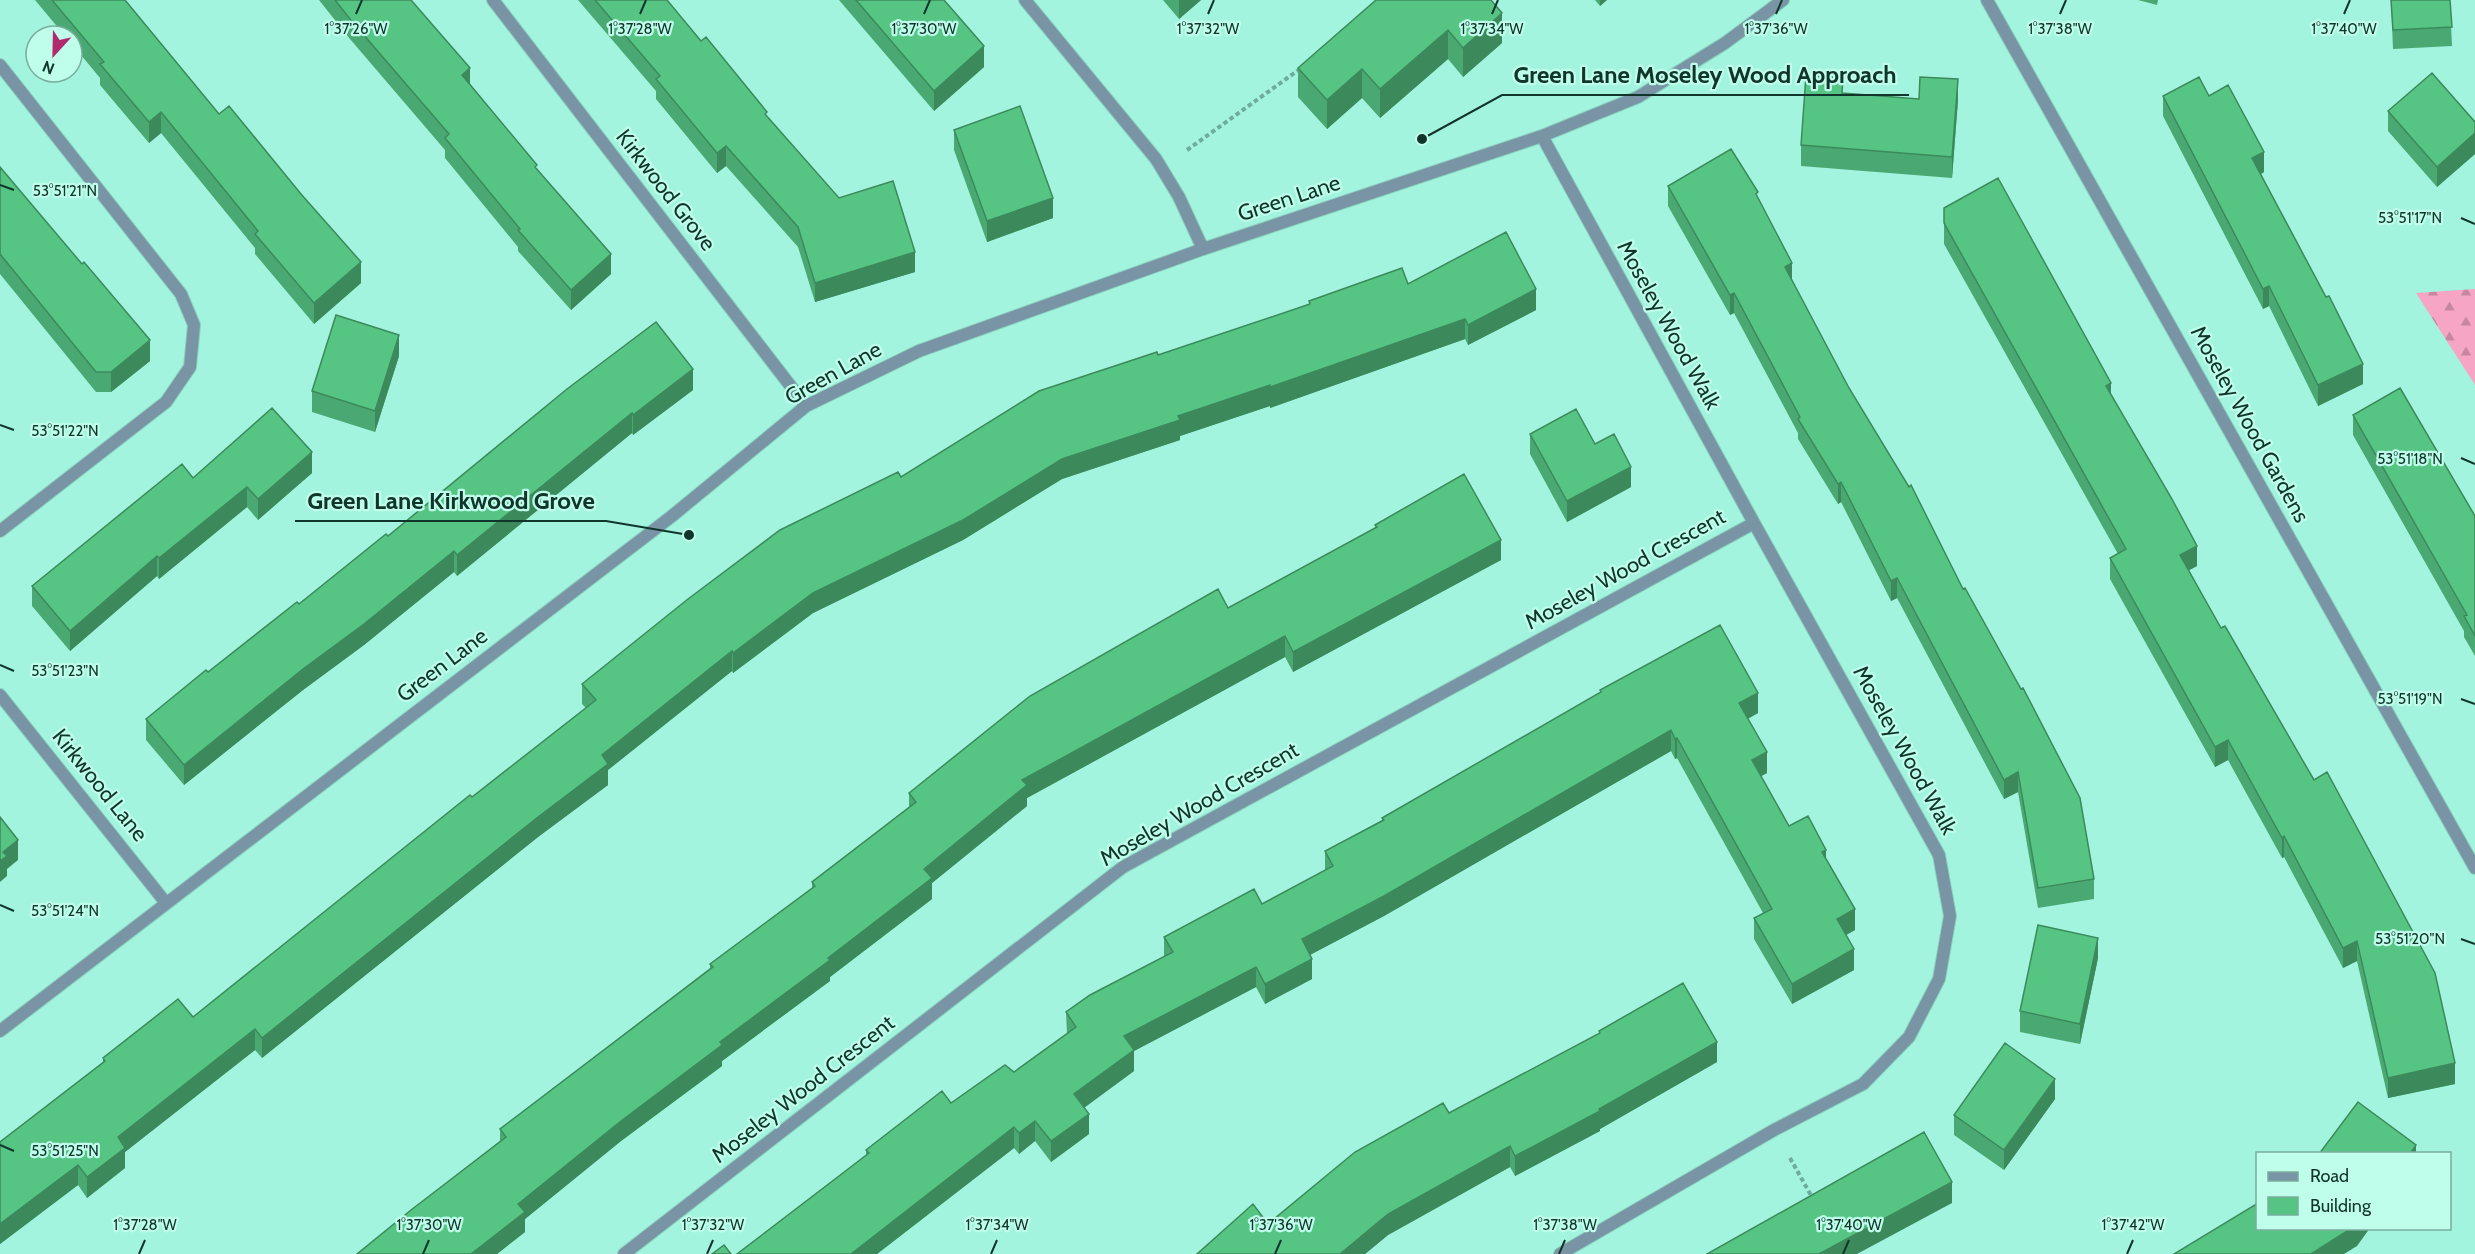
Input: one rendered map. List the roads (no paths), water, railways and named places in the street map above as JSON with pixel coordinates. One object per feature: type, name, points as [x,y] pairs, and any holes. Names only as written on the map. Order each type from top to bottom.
[{"type":"street","name":"Kirkwood Grove","points":[[493,0],[806,406]]},
{"type":"street","points":[[1025,0],[1161,168],[1179,196],[1203,249]]},
{"type":"street","name":"Green Lane","points":[[0,1031],[672,516],[806,406],[918,351],[1203,249],[1542,135],[1638,97],[1725,43],[1783,0]]},
{"type":"street","name":"Moseley Wood Gardens","points":[[1987,0],[2475,868]]},
{"type":"street","points":[[0,65],[181,294],[194,325],[190,367],[166,402],[0,531]]},
{"type":"street","name":"Moseley Wood Walk","points":[[1542,135],[1939,855],[1950,916],[1939,979],[1909,1037],[1863,1084],[1774,1130],[1560,1254]]},
{"type":"street","name":"Moseley Wood Crescent","points":[[624,1254],[1123,867],[1754,523]]},
{"type":"street","name":"Kirkwood Lane","points":[[0,694],[166,903]]},
{"type":"place","name":"Green Lane Moseley Wood Approach","points":[[1422,139]]},
{"type":"place","name":"Green Lane Kirkwood Grove","points":[[689,535]]}]
